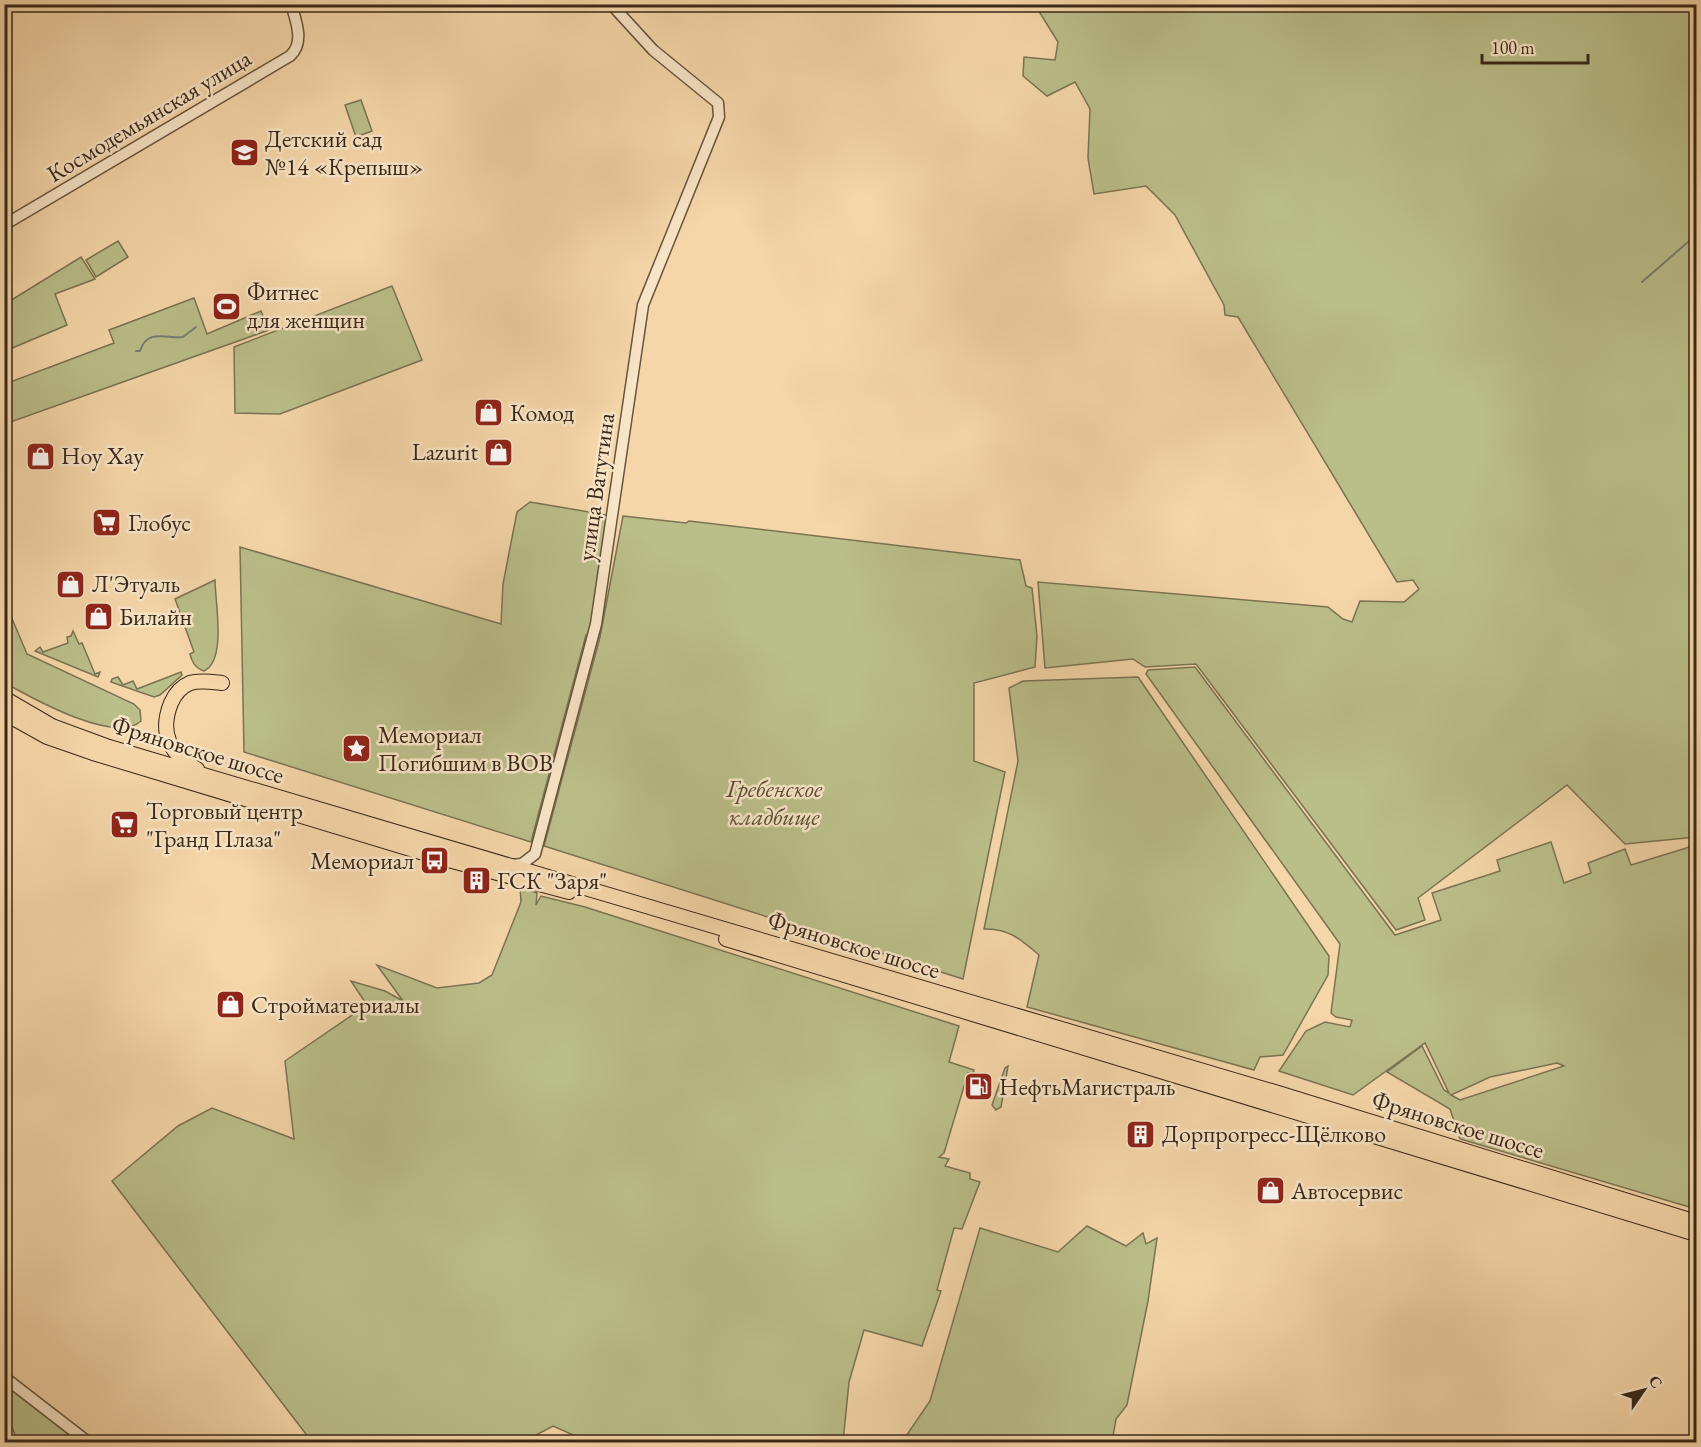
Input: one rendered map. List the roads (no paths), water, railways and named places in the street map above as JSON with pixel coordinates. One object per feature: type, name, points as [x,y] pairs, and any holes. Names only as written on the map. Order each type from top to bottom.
[{"type":"main road","points":[[222,683],[199,681],[182,687],[171,702],[165,725],[169,743],[184,761],[224,781]]},
{"type":"main road","name":"Фряновское шоссе","points":[[4,698],[52,726],[78,737],[1289,1096],[1696,1222]]},
{"type":"main road","name":"Фряновское шоссе","points":[[4,713],[47,737],[93,753],[437,857],[599,900],[1696,1234]]},
{"type":"street","name":"Космодемьянская улица","points":[[4,225],[296,51],[298,32],[291,4]]},
{"type":"street","name":"улица Ватутина","points":[[535,854],[596,624],[643,305],[718,117],[718,103],[653,50],[611,4]]},
{"type":"street","points":[[508,866],[522,864],[535,854],[542,874]]},
{"type":"street","points":[[4,1377],[88,1443]]},
{"type":"waterway","points":[[1642,282],[1696,235]]},
{"type":"waterway","points":[[136,351],[140,351],[147,339],[158,336],[183,337],[196,327]]},
{"type":"place","name":"Детский сад №14 «Крепыш»","points":[[244,153]]},
{"type":"place","name":"Фитнес для женщин","points":[[226,306]]},
{"type":"place","name":"Комод","points":[[489,413]]},
{"type":"place","name":"Lazurit","points":[[499,452]]},
{"type":"place","name":"Ноу Хау","points":[[40,456]]},
{"type":"place","name":"Глобус","points":[[107,523]]},
{"type":"place","name":"Л'Этуаль","points":[[71,584]]},
{"type":"place","name":"Билайн","points":[[98,617]]},
{"type":"place","name":"Мемориал Погибшим в ВОВ","points":[[357,749]]},
{"type":"place","name":"Торговый центр \"Гранд Плаза\"","points":[[125,825]]},
{"type":"place","name":"Мемориал","points":[[435,861]]},
{"type":"place","name":"ГСК \"Заря\"","points":[[476,881]]},
{"type":"place","name":"Стройматериалы","points":[[230,1005]]},
{"type":"place","name":"НефтьМагистраль","points":[[978,1087]]},
{"type":"place","name":"Дорпрогресс-Щёлково","points":[[1141,1134]]},
{"type":"place","name":"Автосервис","points":[[1270,1191]]},
{"type":"park label","name":"Гребенское кладбище","points":[[774,803]]}]
